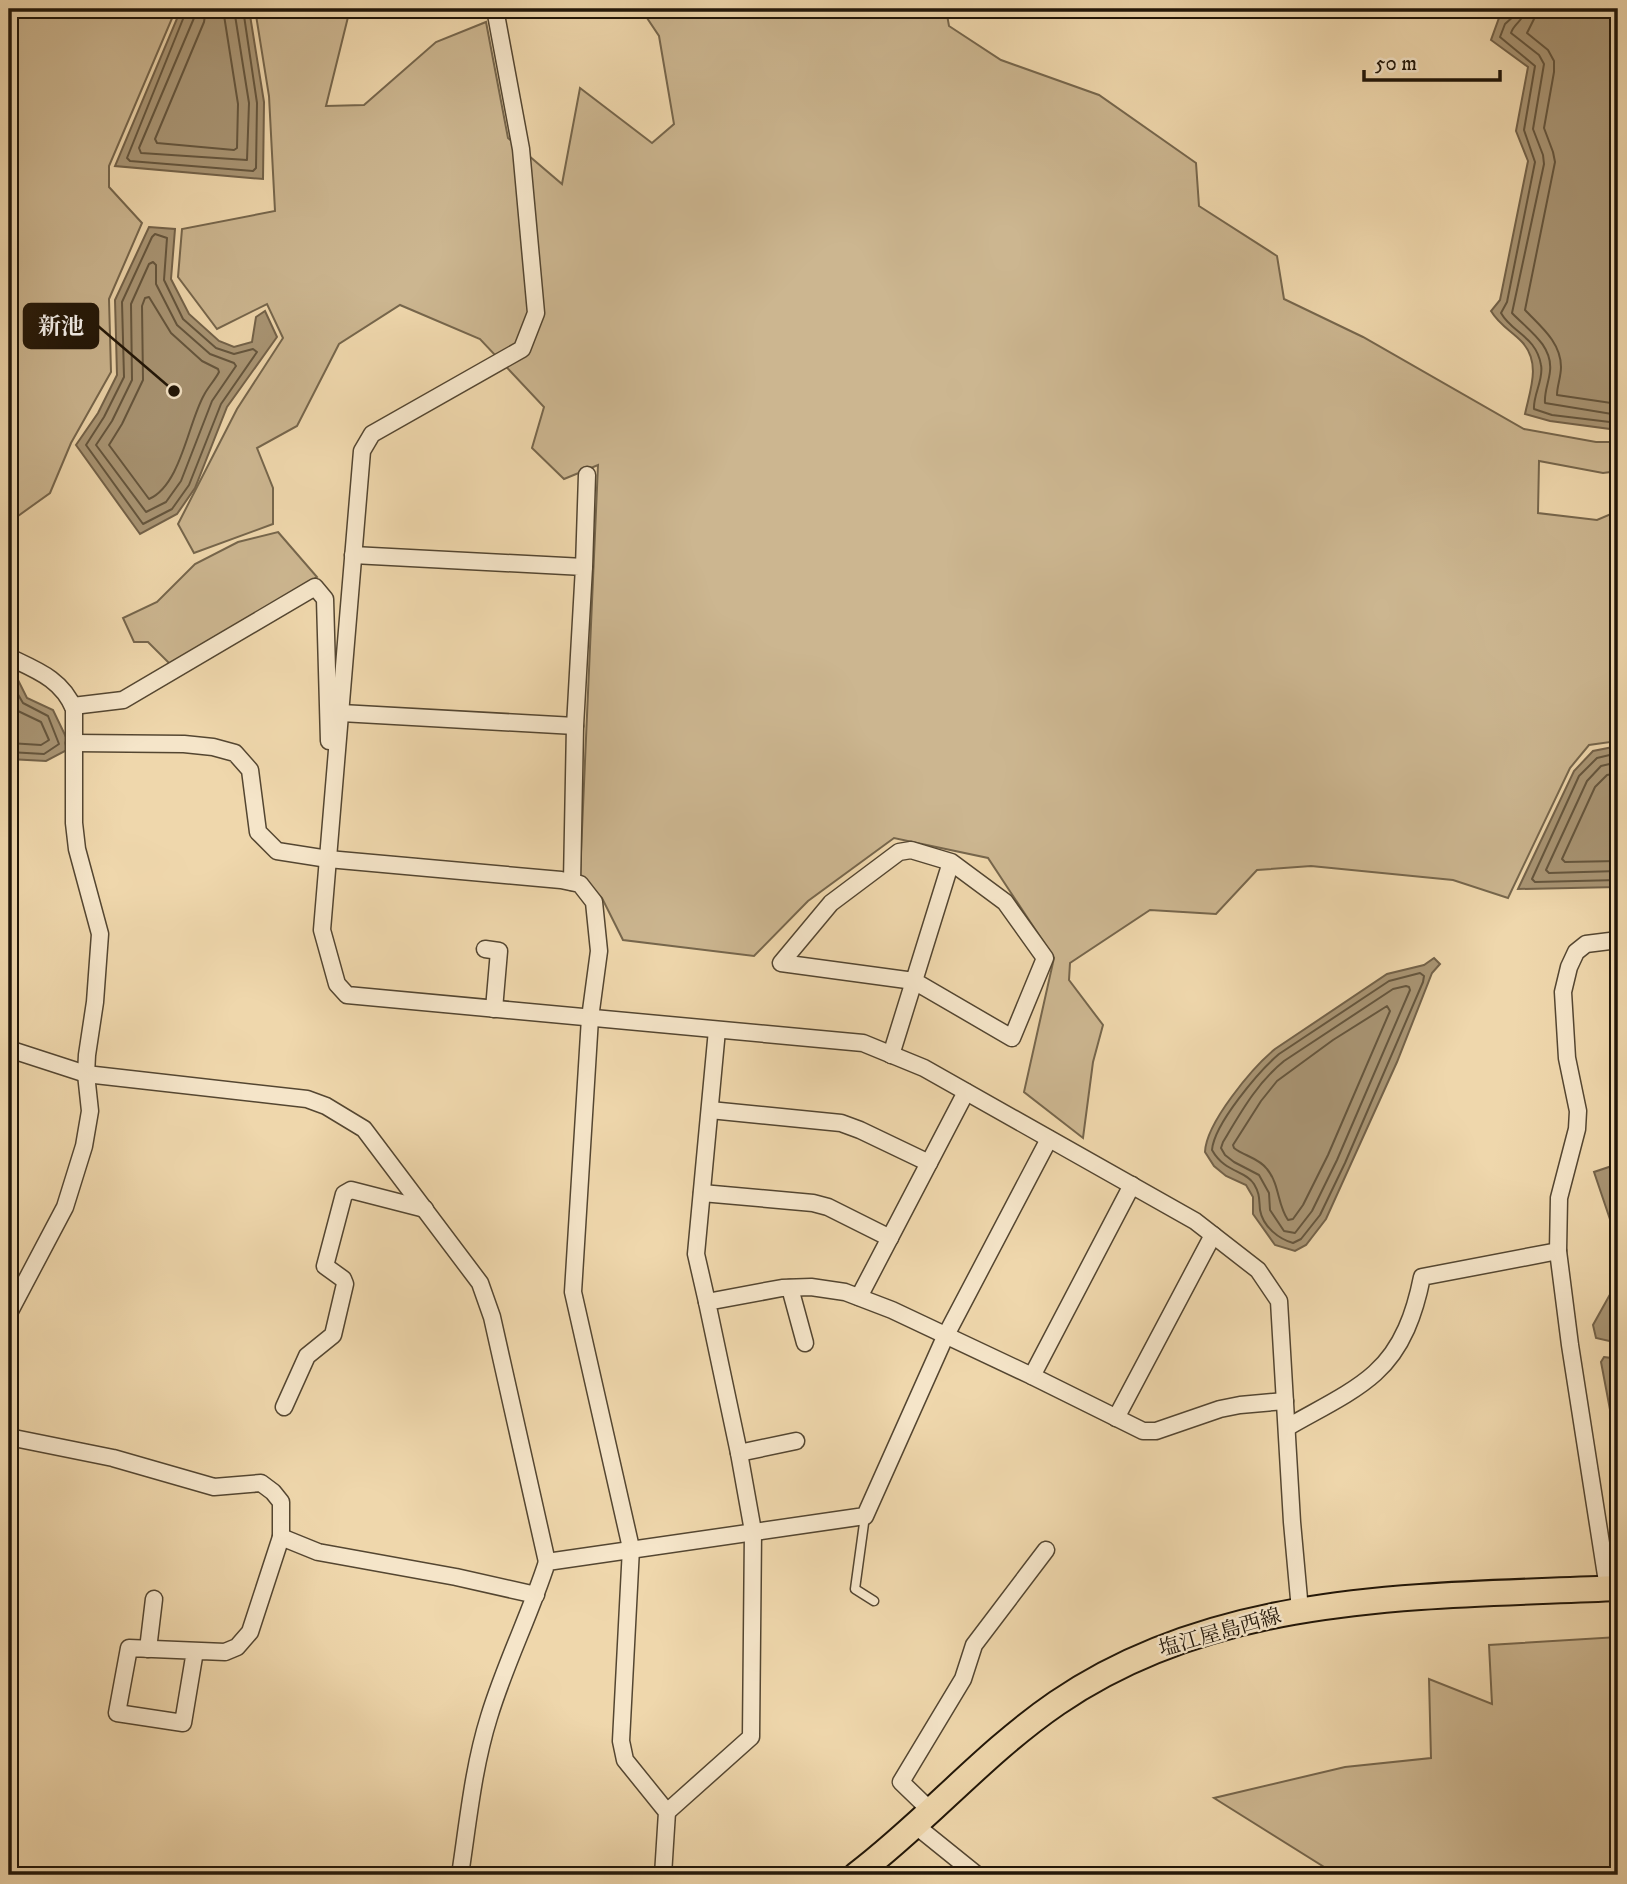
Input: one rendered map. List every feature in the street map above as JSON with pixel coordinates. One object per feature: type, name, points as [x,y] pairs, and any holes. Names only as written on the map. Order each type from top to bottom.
[{"type":"main road","name":"塩江屋島西線","points":[[856,1875],[1037,1718],[1078,1689],[1117,1667],[1178,1640],[1228,1625],[1300,1610],[1364,1601],[1613,1588]]},
{"type":"street","points":[[495,9],[521,149],[536,313],[522,349],[372,434],[364,444],[322,930],[337,984],[347,995],[863,1043],[924,1068],[1195,1221],[1258,1270],[1279,1301],[1300,1610]]},
{"type":"street","points":[[1441,9],[1460,9]]},
{"type":"street","points":[[572,882],[575,726],[587,475]]},
{"type":"street","points":[[353,555],[584,567]]},
{"type":"street","points":[[73,706],[123,701],[315,587],[325,599],[332,817]]},
{"type":"street","points":[[9,657],[48,676],[68,694],[73,706],[74,823],[77,849],[100,934],[86,1074],[90,1111],[84,1146],[65,1208],[9,1313]]},
{"type":"street","points":[[341,713],[575,726]]},
{"type":"street","points":[[74,743],[184,744],[235,753],[250,770],[258,832],[277,851],[328,859],[572,882],[580,884],[594,902],[599,951],[590,1018],[573,1292],[631,1548],[621,1741],[625,1760],[667,1812],[663,1875]]},
{"type":"street","points":[[911,849],[951,862],[1005,902],[1045,958],[1012,1038],[914,981],[781,963],[831,902],[899,852],[911,849]]},
{"type":"street","points":[[891,1055],[951,862]]},
{"type":"street","points":[[1613,1588],[1570,1345],[1558,1251],[1559,1198],[1577,1129],[1578,1111],[1567,1058],[1563,992],[1576,952],[1586,944],[1618,940]]},
{"type":"street","points":[[485,949],[499,951],[494,1009]]},
{"type":"street","points":[[667,1812],[751,1737],[753,1531],[739,1452],[696,1254],[717,1030]]},
{"type":"street","points":[[9,1049],[86,1074],[294,1097],[326,1106],[364,1129],[480,1283],[492,1317],[547,1562],[489,1716],[479,1757],[460,1875]]},
{"type":"street","points":[[859,1297],[966,1092]]},
{"type":"street","points":[[710,1110],[841,1123],[929,1163]]},
{"type":"street","points":[[547,1562],[865,1516],[945,1337],[1049,1139]]},
{"type":"street","points":[[1032,1376],[1132,1185]]},
{"type":"street","points":[[284,1407],[307,1356],[333,1335],[345,1284],[343,1279],[325,1266],[344,1194],[351,1190],[425,1209]]},
{"type":"street","points":[[702,1193],[813,1203],[828,1207],[890,1238]]},
{"type":"street","points":[[1116,1418],[1213,1235]]},
{"type":"street","points":[[1288,1427],[1376,1373],[1398,1345],[1408,1326],[1418,1300],[1422,1277],[1558,1251]]},
{"type":"street","points":[[707,1302],[790,1288],[811,1287],[845,1292],[892,1310],[1143,1431],[1156,1431],[1220,1409],[1285,1401]]},
{"type":"street","points":[[790,1288],[805,1343]]},
{"type":"street","points":[[9,1437],[113,1458],[214,1487],[261,1483],[273,1492],[281,1502],[281,1537],[250,1632],[237,1647],[226,1652],[129,1648],[117,1713],[183,1723],[195,1651]]},
{"type":"street","points":[[739,1452],[796,1441]]},
{"type":"street","points":[[281,1537],[318,1552],[456,1577],[536,1595]]},
{"type":"street","points":[[976,1875],[923,1818],[901,1782],[963,1679],[974,1645],[1046,1550]]},
{"type":"street","points":[[148,1649],[153,1599]]},
{"type":"lane","points":[[865,1516],[855,1589],[874,1601]]},
{"type":"shaded area","points":[[9,9],[176,9],[109,166],[109,187],[142,223],[109,299],[111,372],[71,443],[50,493],[18,516],[9,517]]},
{"type":"shaded area","points":[[255,9],[350,9],[326,106],[364,105],[436,42],[486,22],[508,138],[562,184],[580,88],[652,143],[674,124],[659,36],[641,9],[946,9],[949,26],[1001,60],[1099,95],[1196,163],[1199,206],[1277,256],[1284,299],[1363,337],[1524,429],[1596,442],[1618,442],[1618,471],[1603,473],[1539,461],[1538,513],[1597,520],[1618,511],[1618,741],[1589,745],[1570,768],[1508,898],[1453,880],[1311,866],[1257,870],[1216,914],[1150,910],[1070,963],[1069,980],[1103,1025],[1093,1062],[1083,1138],[1024,1092],[1054,958],[988,858],[894,838],[808,901],[754,956],[623,940],[602,898],[580,875],[598,465],[564,479],[532,448],[544,407],[480,339],[400,305],[339,344],[297,426],[257,448],[273,488],[273,524],[194,553],[178,524],[237,409],[283,338],[267,304],[217,329],[178,277],[182,229],[275,211],[269,96]]},
{"type":"shaded area","points":[[278,532],[317,577],[173,667],[148,642],[134,642],[123,618],[157,602],[195,564],[238,542]]},
{"type":"shaded area","points":[[1618,1637],[1618,1875],[1337,1875],[1214,1798],[1345,1767],[1431,1758],[1429,1679],[1492,1704],[1489,1645]]},
{"type":"water","points":[[181,9],[249,9],[264,102],[263,179],[115,166]]},
{"type":"water","points":[[1513,9],[1618,9],[1618,430],[1550,421],[1525,414],[1533,377],[1532,360],[1523,343],[1498,321],[1491,311],[1500,300],[1528,161],[1516,131],[1528,67],[1491,40],[1499,18]]},
{"type":"water","points":[[149,227],[175,229],[171,279],[189,314],[219,341],[234,347],[252,342],[256,317],[265,311],[277,337],[227,407],[195,488],[177,514],[140,534],[76,445],[98,413],[117,375],[115,300]]},
{"type":"water","points":[[9,672],[14,672],[27,698],[53,710],[66,737],[67,750],[46,761],[9,759]]},
{"type":"water","points":[[1618,746],[1618,887],[1518,889],[1574,771],[1593,751]]},
{"type":"water","points":[[1434,958],[1440,964],[1432,973],[1397,1062],[1326,1219],[1306,1245],[1295,1251],[1275,1245],[1253,1214],[1253,1197],[1246,1185],[1226,1176],[1214,1166],[1205,1152],[1213,1126],[1243,1082],[1275,1049],[1387,974],[1424,965]]},
{"type":"water","points":[[1618,1164],[1618,1243],[1594,1172]]},
{"type":"water","points":[[1618,1280],[1618,1343],[1596,1338],[1593,1325]]},
{"type":"water","points":[[1604,1357],[1611,1358],[1618,1403],[1618,1452],[1601,1362]]},
{"type":"place","name":"新池","points":[[174,391]]}]
